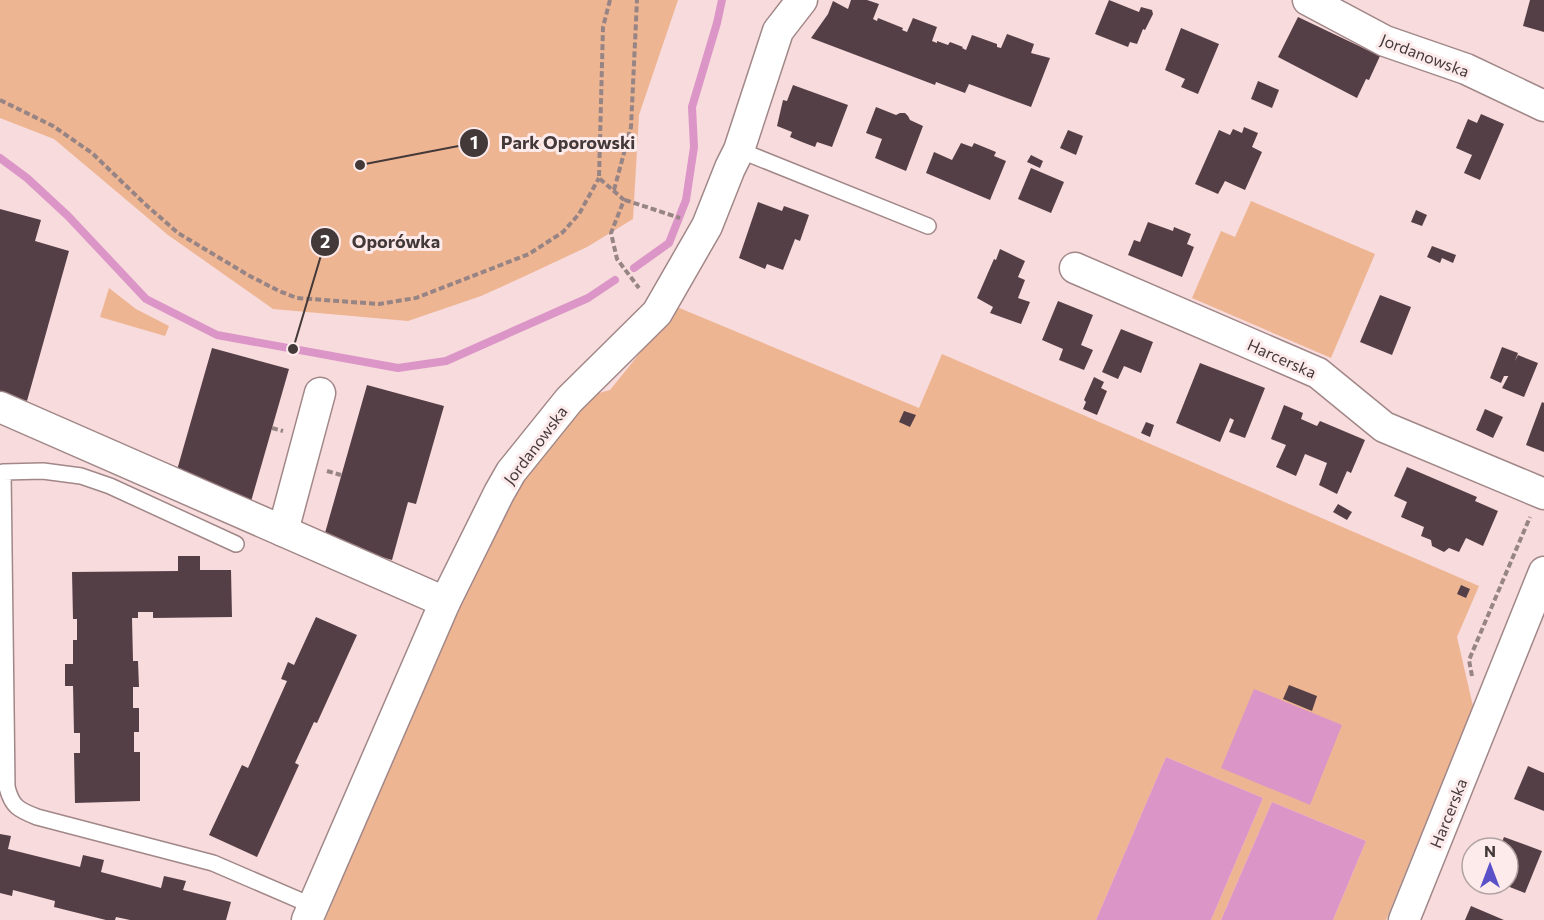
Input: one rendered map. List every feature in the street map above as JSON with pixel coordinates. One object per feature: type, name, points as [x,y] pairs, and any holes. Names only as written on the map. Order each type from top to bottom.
[{"type":"street","name":"Jordanowska","points":[[310,913],[445,602],[512,472],[569,399],[657,313],[707,226],[730,168],[740,150],[778,31],[802,0]]},
{"type":"street","name":"Jordanowska","points":[[1308,0],[1385,40],[1466,69],[1544,105]]},
{"type":"street","name":"Harcerska","points":[[1075,268],[1318,373],[1384,427],[1544,494]]},
{"type":"street","points":[[283,531],[320,393]]},
{"type":"street","points":[[0,407],[445,602]]},
{"type":"street","name":"Harcerska","points":[[1404,920],[1544,572]]},
{"type":"lane","points":[[740,150],[928,226]]},
{"type":"lane","points":[[236,544],[110,486],[81,476],[44,471],[3,472],[7,787],[10,798],[20,811],[213,863],[310,913]]},
{"type":"path","points":[[0,100],[53,126],[92,153],[178,233],[279,291],[297,298],[379,304],[416,298],[529,254],[563,232],[579,214],[599,178],[603,27],[610,0]]},
{"type":"path","points":[[614,190],[632,127],[638,0]]},
{"type":"path","points":[[599,178],[624,200],[672,214]]},
{"type":"path","points":[[624,200],[611,233],[617,259],[657,313]]},
{"type":"shaded area","points":[[0,0],[678,0],[639,115],[633,219],[587,247],[523,277],[481,296],[408,321],[273,309],[168,235],[54,139],[0,118]]},
{"type":"shaded area","points":[[1251,201],[1375,254],[1331,358],[1192,298],[1221,231],[1235,237]]},
{"type":"shaded area","points":[[109,288],[136,309],[169,326],[165,336],[100,317]]},
{"type":"shaded area","points":[[677,307],[919,408],[942,354],[1479,586],[1457,637],[1473,706],[1386,920],[1333,920],[1366,841],[1272,802],[1221,920],[1211,920],[1263,798],[1166,757],[1096,920],[325,920],[440,646],[515,487],[588,396],[610,390]]},
{"type":"shaded area","points":[[1254,689],[1342,725],[1310,805],[1221,768]]},
{"type":"shaded area","points":[[1166,757],[1263,798],[1211,920],[1096,920]]},
{"type":"shaded area","points":[[1272,802],[1366,841],[1333,920],[1221,920]]},
{"type":"building","points":[[851,0],[867,0],[879,4],[873,19],[877,21],[878,18],[903,28],[902,30],[907,32],[913,18],[937,27],[932,41],[948,45],[950,42],[966,50],[972,35],[997,44],[997,47],[1001,48],[1007,34],[1034,44],[1031,53],[1050,58],[1031,107],[969,84],[965,93],[936,82],[935,85],[811,38],[828,14],[833,1],[848,9]]},
{"type":"building","points":[[1109,0],[1139,12],[1141,7],[1152,10],[1153,14],[1137,44],[1130,42],[1128,47],[1095,34]]},
{"type":"building","points":[[1530,0],[1544,0],[1544,32],[1523,26]]},
{"type":"building","points":[[1298,17],[1380,56],[1369,80],[1366,79],[1357,98],[1278,57]]},
{"type":"building","points":[[1181,28],[1219,44],[1198,94],[1181,87],[1185,79],[1165,70]]},
{"type":"building","points":[[1258,81],[1279,90],[1272,108],[1251,99]]},
{"type":"building","points":[[793,85],[848,105],[832,147],[817,142],[815,147],[790,137],[792,132],[777,126],[783,100],[787,101]]},
{"type":"building","points":[[876,107],[896,115],[905,113],[910,120],[923,126],[906,171],[875,158],[882,139],[866,133]]},
{"type":"building","points":[[1481,114],[1504,124],[1480,180],[1464,173],[1472,155],[1456,148],[1468,119],[1477,123]]},
{"type":"building","points":[[1244,127],[1258,133],[1252,147],[1262,152],[1245,190],[1225,181],[1218,194],[1195,184],[1219,130],[1230,135],[1233,129],[1242,133]]},
{"type":"building","points":[[1068,130],[1083,136],[1076,155],[1060,148]]},
{"type":"building","points":[[961,143],[972,147],[974,143],[996,152],[994,156],[1006,161],[990,200],[926,173],[934,152],[952,160]]},
{"type":"building","points":[[1031,155],[1043,161],[1040,168],[1027,162]]},
{"type":"building","points":[[1031,168],[1064,182],[1051,213],[1018,199]]},
{"type":"building","points":[[758,202],[782,211],[784,206],[809,215],[800,241],[795,239],[783,270],[767,264],[765,269],[739,258]]},
{"type":"building","points":[[0,209],[41,220],[35,241],[69,251],[27,401],[0,393]]},
{"type":"building","points":[[1416,210],[1427,215],[1422,226],[1411,222]]},
{"type":"building","points":[[1148,222],[1173,231],[1174,227],[1191,234],[1187,244],[1194,247],[1182,277],[1128,255],[1134,240],[1140,242]]},
{"type":"building","points":[[1432,246],[1456,255],[1453,263],[1442,258],[1440,263],[1427,257]]},
{"type":"building","points":[[1000,249],[1025,261],[1018,277],[1025,280],[1018,298],[1030,302],[1021,324],[990,313],[993,307],[977,298]]},
{"type":"building","points":[[1380,295],[1411,307],[1392,355],[1360,342]]},
{"type":"building","points":[[1058,301],[1093,315],[1081,345],[1093,350],[1084,370],[1059,360],[1063,349],[1042,340]]},
{"type":"building","points":[[1121,329],[1153,342],[1141,373],[1124,366],[1118,379],[1102,372]]},
{"type":"building","points":[[1502,347],[1518,353],[1515,361],[1518,355],[1538,363],[1524,397],[1502,388],[1508,376],[1504,376],[1501,383],[1490,378]]},
{"type":"building","points":[[212,348],[289,369],[250,505],[175,477]]},
{"type":"building","points":[[1200,363],[1265,388],[1245,438],[1229,432],[1234,420],[1230,418],[1220,442],[1176,423]]},
{"type":"building","points":[[1094,377],[1104,382],[1101,388],[1107,391],[1097,415],[1083,409],[1086,402],[1084,400]]},
{"type":"building","points":[[367,385],[444,406],[416,504],[408,502],[392,560],[323,540]]},
{"type":"building","points":[[1542,402],[1544,403],[1544,452],[1526,445]]},
{"type":"building","points":[[1284,405],[1303,413],[1301,419],[1317,426],[1320,421],[1365,440],[1351,473],[1347,471],[1337,494],[1319,485],[1327,463],[1305,454],[1296,476],[1276,467],[1286,445],[1271,439]]},
{"type":"building","points":[[1485,409],[1503,417],[1493,438],[1476,430]]},
{"type":"building","points":[[904,411],[916,415],[910,427],[899,422]]},
{"type":"building","points":[[1146,422],[1154,425],[1150,437],[1141,433]]},
{"type":"building","points":[[1407,467],[1477,497],[1475,501],[1498,511],[1483,546],[1466,538],[1459,552],[1449,548],[1444,552],[1432,546],[1431,540],[1421,536],[1424,527],[1401,517],[1407,502],[1394,496]]},
{"type":"building","points":[[1338,504],[1352,512],[1347,520],[1333,512]]},
{"type":"building","points":[[178,556],[200,556],[200,570],[231,570],[232,617],[153,618],[153,612],[138,612],[138,618],[132,618],[133,661],[138,661],[139,687],[133,687],[133,708],[139,708],[139,732],[134,732],[134,752],[140,752],[140,801],[75,803],[74,753],[80,753],[80,733],[74,733],[73,686],[65,686],[65,664],[73,664],[73,640],[77,640],[77,619],[73,619],[72,572],[178,571]]},
{"type":"building","points":[[1461,585],[1470,589],[1466,598],[1457,594]]},
{"type":"building","points":[[316,617],[357,635],[317,723],[314,722],[295,763],[299,765],[257,857],[209,835],[242,765],[248,768],[287,681],[281,679],[288,662],[294,665]]},
{"type":"building","points":[[1289,685],[1317,696],[1312,711],[1283,699]]},
{"type":"building","points":[[1528,766],[1544,773],[1544,811],[1514,799]]},
{"type":"building","points":[[0,834],[11,836],[8,849],[80,867],[83,855],[104,860],[101,872],[161,888],[164,876],[186,881],[183,890],[231,902],[226,920],[130,920],[116,917],[115,920],[106,920],[54,907],[55,901],[13,890],[12,896],[0,893]]},
{"type":"building","points":[[1520,843],[1542,851],[1525,893],[1520,891]]},
{"type":"building","points":[[1471,906],[1504,920],[1465,920]]},
{"type":"waterway","points":[[634,268],[669,243],[686,200],[694,147],[692,107],[722,0]]},
{"type":"waterway","points":[[0,158],[27,178],[68,216],[146,299],[217,335],[398,368],[446,361],[588,298],[615,280]]},
{"type":"place","name":"Park Oporowski","points":[[360,165]]},
{"type":"place","name":"Oporówka","points":[[293,349]]}]
